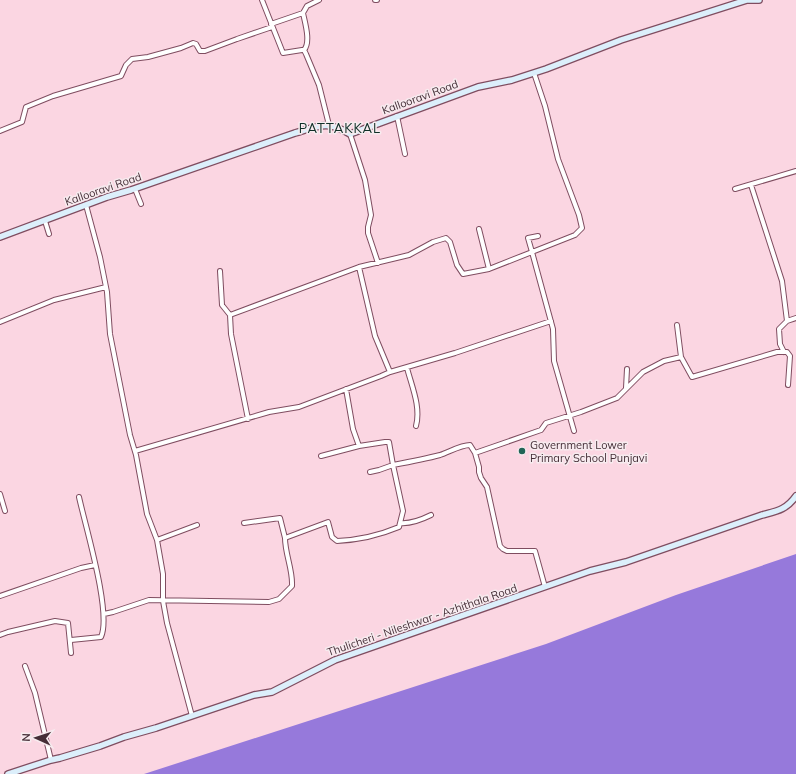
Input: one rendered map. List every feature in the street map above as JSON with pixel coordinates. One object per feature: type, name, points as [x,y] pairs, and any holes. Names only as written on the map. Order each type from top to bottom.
[{"type":"main road","name":"Kallooravi Road","points":[[350,134],[478,87],[491,83],[512,80],[534,73],[621,40],[747,0],[759,0]]},
{"type":"main road","name":"Kallooravi Road","points":[[0,237],[86,205],[295,133],[321,125],[329,125]]},
{"type":"main road","points":[[329,125],[340,128],[350,134]]},
{"type":"main road","name":"Thulicheri - Nileshwar - Azhithala Road","points":[[8,774],[50,760],[94,748],[254,695],[272,692],[335,660],[590,571],[626,562],[783,509],[790,504],[796,496]]},
{"type":"street","points":[[262,0],[271,26],[283,53],[304,50]]},
{"type":"street","points":[[0,131],[22,122],[26,107],[53,96],[121,76],[126,65],[132,59],[160,54],[193,43],[196,44],[200,51],[205,52],[303,12],[307,6],[319,0]]},
{"type":"street","points":[[303,12],[307,38],[306,48],[304,50]]},
{"type":"street","points":[[304,50],[319,85],[329,125]]},
{"type":"street","points":[[230,315],[359,268],[409,256],[433,242],[446,238],[450,242],[457,265],[463,274],[489,269],[575,235],[582,228],[579,215],[558,159],[545,106],[534,73]]},
{"type":"street","points":[[397,116],[405,154]]},
{"type":"street","points":[[350,134],[365,180],[371,215],[368,233],[378,263]]},
{"type":"street","points":[[735,189],[796,171]]},
{"type":"street","points":[[751,185],[782,281],[787,321]]},
{"type":"street","points":[[135,189],[141,204]]},
{"type":"street","points":[[86,205],[106,287],[110,334],[147,514],[157,540],[164,574],[163,601],[167,623],[192,716]]},
{"type":"street","points":[[45,221],[48,234]]},
{"type":"street","points":[[480,229],[489,269]]},
{"type":"street","points":[[538,236],[528,238],[543,297],[553,328],[554,361],[574,431]]},
{"type":"street","points":[[359,268],[375,336],[390,372]]},
{"type":"street","points":[[220,271],[222,305],[230,315],[231,334],[248,418]]},
{"type":"street","points":[[0,322],[54,300],[106,287]]},
{"type":"street","points":[[784,352],[780,344],[779,329],[787,321],[796,318]]},
{"type":"street","points":[[135,451],[270,412],[299,407],[390,372],[456,353],[551,321]]},
{"type":"street","points":[[677,325],[681,357],[692,377],[777,352],[787,352],[790,356],[788,385]]},
{"type":"street","points":[[474,453],[541,430],[546,423],[581,412],[617,398],[643,372],[664,361],[681,357]]},
{"type":"street","points":[[407,368],[416,401],[418,416],[416,426]]},
{"type":"street","points":[[626,388],[627,369]]},
{"type":"street","points":[[346,389],[353,429],[359,446]]},
{"type":"street","points":[[285,538],[328,522],[332,537],[338,542],[387,532],[399,527],[403,511],[389,442],[359,446],[321,456]]},
{"type":"street","points":[[370,472],[394,465],[431,458],[455,450],[464,445],[470,445],[479,467],[481,478],[487,487],[500,546],[510,551],[534,551],[545,587]]},
{"type":"street","points":[[0,494],[5,511]]},
{"type":"street","points":[[71,640],[100,636],[102,633],[104,614],[99,581],[78,497]]},
{"type":"street","points":[[400,523],[406,524],[415,522],[431,515]]},
{"type":"street","points":[[104,614],[149,600],[269,602],[279,599],[292,586],[293,577],[280,518],[244,523]]},
{"type":"street","points":[[157,540],[197,525]]},
{"type":"street","points":[[0,596],[80,568],[95,565]]},
{"type":"street","points":[[0,635],[55,621],[68,623],[71,640],[71,653]]},
{"type":"street","points":[[25,666],[35,693],[50,760]]},
{"type":"shaded area","points":[[796,554],[796,774],[144,774],[546,644],[676,595]]},
{"type":"place","name":"Government Lower Primary School Punjavi","points":[[522,451]]},
{"type":"district","name":"PATTAKKAL","points":[[340,128]]}]
